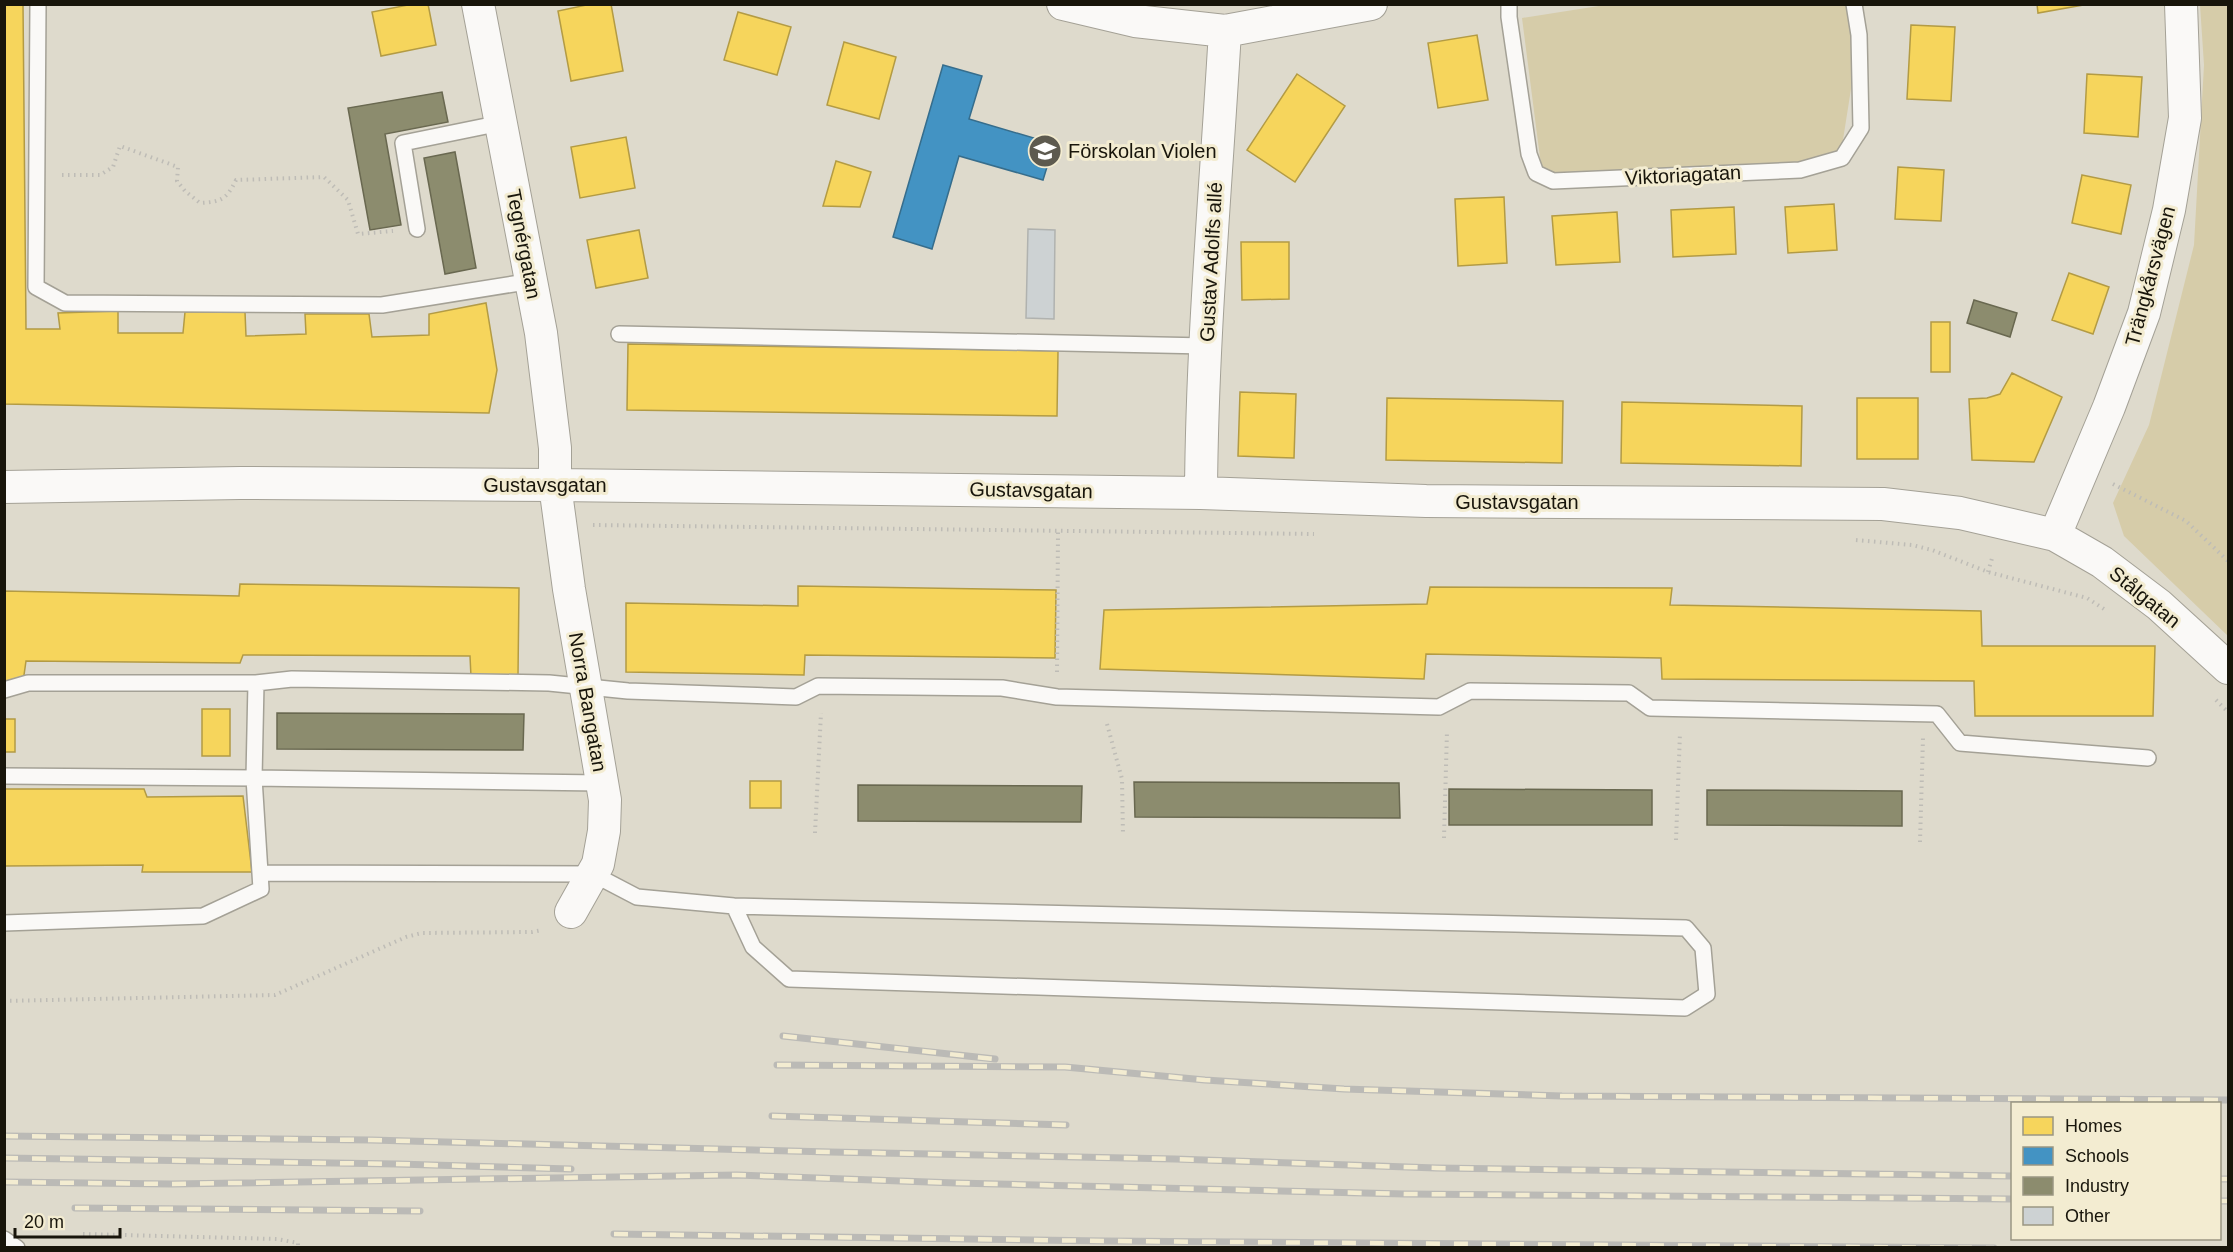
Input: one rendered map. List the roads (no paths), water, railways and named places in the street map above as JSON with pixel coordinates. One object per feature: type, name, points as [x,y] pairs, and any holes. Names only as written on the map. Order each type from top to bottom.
[{"type":"street","name":"Tegnérgatan","points":[[478,4],[542,333],[555,448],[555,485]]},
{"type":"street","points":[[1063,4],[1135,21],[1189,16],[1225,31],[1371,4]]},
{"type":"street","name":"Trängkårsvägen","points":[[2055,535],[2109,407],[2144,313],[2169,210],[2185,118],[2181,4]]},
{"type":"street","name":"Gustav Adolfs allé","points":[[1201,493],[1208,272],[1225,31]]},
{"type":"street","name":"Gustavsgatan","points":[[4,487],[240,483],[555,485],[1201,493],[1426,501],[1883,504],[1960,513],[2055,535]]},
{"type":"street","name":"Norra Bangatan","points":[[555,485],[584,688],[605,800],[604,831],[598,864],[570,912]]},
{"type":"street","name":"Stålgatan","points":[[2055,535],[2102,562],[2159,605],[2229,668]]},
{"type":"lane","points":[[38,4],[36,287],[65,303],[382,305],[532,281]]},
{"type":"lane","name":"Viktoriagatan","points":[[1509,4],[1529,154],[1536,173],[1553,181],[1800,170],[1842,158],[1861,128],[1859,35],[1854,4]]},
{"type":"lane","points":[[417,229],[403,143],[501,123]]},
{"type":"lane","points":[[619,334],[1206,346]]},
{"type":"lane","points":[[4,690],[28,683],[256,683],[292,679],[549,683],[584,688],[796,697],[818,686],[1002,687],[1057,697],[1439,707],[1470,691],[1629,693],[1650,708],[1937,714],[1960,743],[2148,758]]},
{"type":"lane","points":[[4,923],[203,916],[261,890],[255,778],[256,683]]},
{"type":"lane","points":[[4,776],[602,783]]},
{"type":"lane","points":[[260,873],[593,874],[637,897],[734,906],[1686,928],[1703,948],[1707,994],[1685,1008],[789,979],[753,947],[734,906]]},
{"type":"lane","points":[[4,1239],[17,1248]]},
{"type":"railway","points":[[783,1036],[995,1059]]},
{"type":"railway","points":[[777,1065],[1065,1067],[1205,1080],[1344,1089],[1562,1096],[2228,1100]]},
{"type":"railway","points":[[772,1116],[1066,1125]]},
{"type":"railway","points":[[4,1136],[371,1140],[1175,1159],[1436,1168],[2011,1176]]},
{"type":"railway","points":[[4,1158],[571,1169]]},
{"type":"railway","points":[[4,1182],[172,1184],[737,1175],[1405,1194],[2011,1199]]},
{"type":"railway","points":[[2221,1179],[2228,1179]]},
{"type":"railway","points":[[2221,1201],[2228,1201]]},
{"type":"railway","points":[[75,1208],[420,1211]]},
{"type":"railway","points":[[614,1234],[1105,1241],[1994,1248]]},
{"type":"place","name":"Förskolan Violen","points":[[1045,151]]}]
